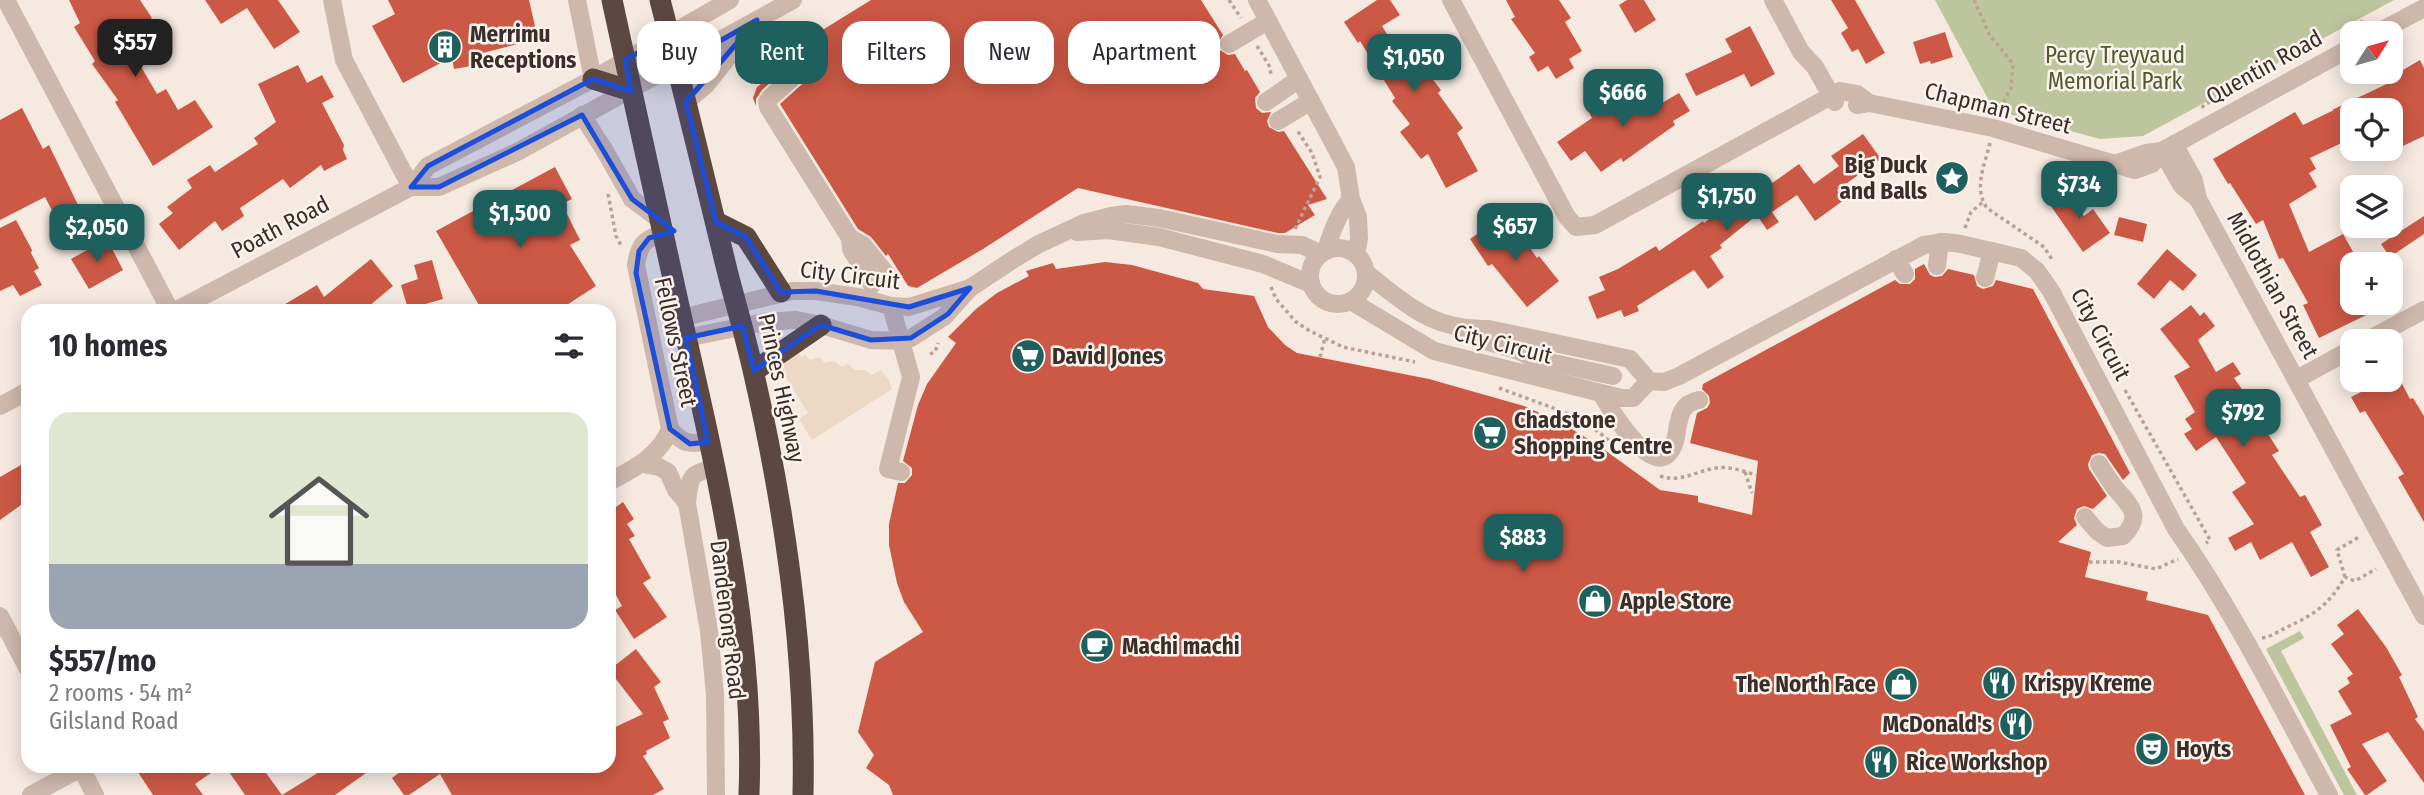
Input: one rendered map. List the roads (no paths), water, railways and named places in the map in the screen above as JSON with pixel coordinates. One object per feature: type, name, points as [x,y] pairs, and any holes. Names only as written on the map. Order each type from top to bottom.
[{"type":"highway","points":[[612,0],[731,551],[747,689],[749,795]]},
{"type":"highway","name":"Princes Highway","points":[[660,0],[665,21]]},
{"type":"highway","points":[[593,79],[631,91]]},
{"type":"highway","name":"Princes Highway","points":[[682,84],[754,371],[779,506],[796,623],[803,718],[803,795]]},
{"type":"highway","points":[[716,222],[746,237],[780,292]]},
{"type":"highway","points":[[754,371],[821,325]]},
{"type":"street","points":[[6,0],[168,304]]},
{"type":"street","points":[[332,0],[344,60],[411,187]]},
{"type":"street","points":[[578,0],[593,79]]},
{"type":"street","name":"Poath Road","points":[[721,40],[793,0]]},
{"type":"street","points":[[1256,0],[1346,167],[1351,199],[1358,217],[1359,239],[1356,254]]},
{"type":"street","points":[[1451,0],[1563,210],[1576,227],[1595,225],[1829,100],[1805,72],[1801,52],[1773,0]]},
{"type":"street","name":"Poath Road","points":[[691,21],[723,1]]},
{"type":"street","points":[[2388,21],[2424,8]]},
{"type":"street","points":[[686,102],[706,85],[757,20]]},
{"type":"street","points":[[1228,44],[1268,21]]},
{"type":"street","name":"Quentin Road","points":[[2168,148],[2340,44]]},
{"type":"street","name":"Poath Road","points":[[187,304],[411,187],[428,166],[637,53]]},
{"type":"street","points":[[1266,102],[1299,79]]},
{"type":"street","name":"Poath Road","points":[[411,187],[439,187],[517,152],[643,84]]},
{"type":"street","points":[[785,84],[767,102],[768,107],[850,238],[851,249],[872,285]]},
{"type":"street","name":"Chapman Street","points":[[1829,100],[1840,91],[1857,94],[1869,103],[1993,128],[2115,164],[2168,148]]},
{"type":"street","points":[[1278,121],[1311,101]]},
{"type":"street","points":[[582,116],[605,150],[632,199],[661,227]]},
{"type":"street","name":"Midlothian Street","points":[[2168,148],[2182,186],[2198,199],[2423,614]]},
{"type":"street","points":[[1323,252],[1342,248],[1356,254],[1363,263],[1366,273],[1363,290],[1351,302],[1330,303],[1320,298],[1311,284],[1311,267],[1323,252],[1343,207],[1351,199]]},
{"type":"street","name":"City Circuit","points":[[902,341],[944,317],[970,288],[1014,259],[1054,237],[1099,218],[1141,215],[1277,244],[1302,245],[1323,252]]},
{"type":"street","name":"Fellows Street","points":[[616,478],[643,464],[661,447],[670,429],[636,265],[643,243],[661,227]]},
{"type":"street","name":"City Circuit","points":[[1054,237],[1091,230],[1159,237],[1264,264],[1311,284]]},
{"type":"street","points":[[850,238],[863,245],[893,273],[857,297]]},
{"type":"street","points":[[1937,266],[1940,242]]},
{"type":"street","name":"City Circuit","points":[[1366,273],[1411,309],[1441,324],[1470,330],[1489,329],[1630,359],[1649,381],[1664,382],[1736,355],[1901,266],[1918,247],[1940,242],[1961,244],[2021,258],[2039,274],[2051,291],[2116,430],[2176,529],[2198,559],[2329,795]]},
{"type":"street","points":[[1984,278],[1992,251]]},
{"type":"street","name":"City Circuit","points":[[684,328],[736,303],[780,292],[816,291],[909,307],[970,288]]},
{"type":"street","name":"City Circuit","points":[[1351,302],[1426,348],[1461,359],[1602,395],[1633,398],[1649,381]]},
{"type":"street","points":[[891,306],[911,377],[888,469],[901,472]]},
{"type":"street","points":[[2388,329],[2424,310]]},
{"type":"street","points":[[684,328],[742,326],[796,320],[871,340],[902,341]]},
{"type":"street","points":[[1470,330],[1477,338],[1524,352],[1531,358],[1613,376]]},
{"type":"street","points":[[1461,359],[1474,351],[1522,361],[1531,358]]},
{"type":"street","points":[[2297,379],[2340,356]]},
{"type":"street","points":[[0,406],[21,395]]},
{"type":"street","points":[[1602,395],[1626,432],[1650,454],[1661,458],[1666,457],[1671,450],[1682,413],[1693,401],[1699,400]]},
{"type":"street","points":[[670,429],[690,444],[708,442]]},
{"type":"street","points":[[643,464],[668,472],[676,490],[687,503]]},
{"type":"street","points":[[2085,517],[2107,538],[2123,536],[2133,524],[2134,516],[2130,504],[2099,464]]},
{"type":"street","name":"Dandenong Road","points":[[714,468],[698,471],[694,475],[689,482],[687,503],[709,631],[715,695],[716,795]]},
{"type":"street","points":[[0,616],[21,655]]},
{"type":"street","points":[[32,795],[70,773]]},
{"type":"street","points":[[84,773],[96,795]]},
{"type":"place","name":"Merrimu Receptions","points":[[445,47]]},
{"type":"place","name":"Big Duck and Balls","points":[[1952,178]]},
{"type":"place","name":"David Jones","points":[[1028,356]]},
{"type":"place","name":"Chadstone Shopping Centre","points":[[1490,433]]},
{"type":"place","name":"Apple Store","points":[[1595,601]]},
{"type":"place","name":"Machi machi","points":[[1097,646]]},
{"type":"place","name":"Krispy Kreme","points":[[1999,683]]},
{"type":"place","name":"The North Face","points":[[1901,684]]},
{"type":"place","name":"McDonald's","points":[[2016,724]]},
{"type":"place","name":"Hoyts","points":[[2152,749]]},
{"type":"place","name":"Rice Workshop","points":[[1881,762]]},
{"type":"park label","name":"Percy Treyvaud Memorial Park","points":[[2115,68]]}]
